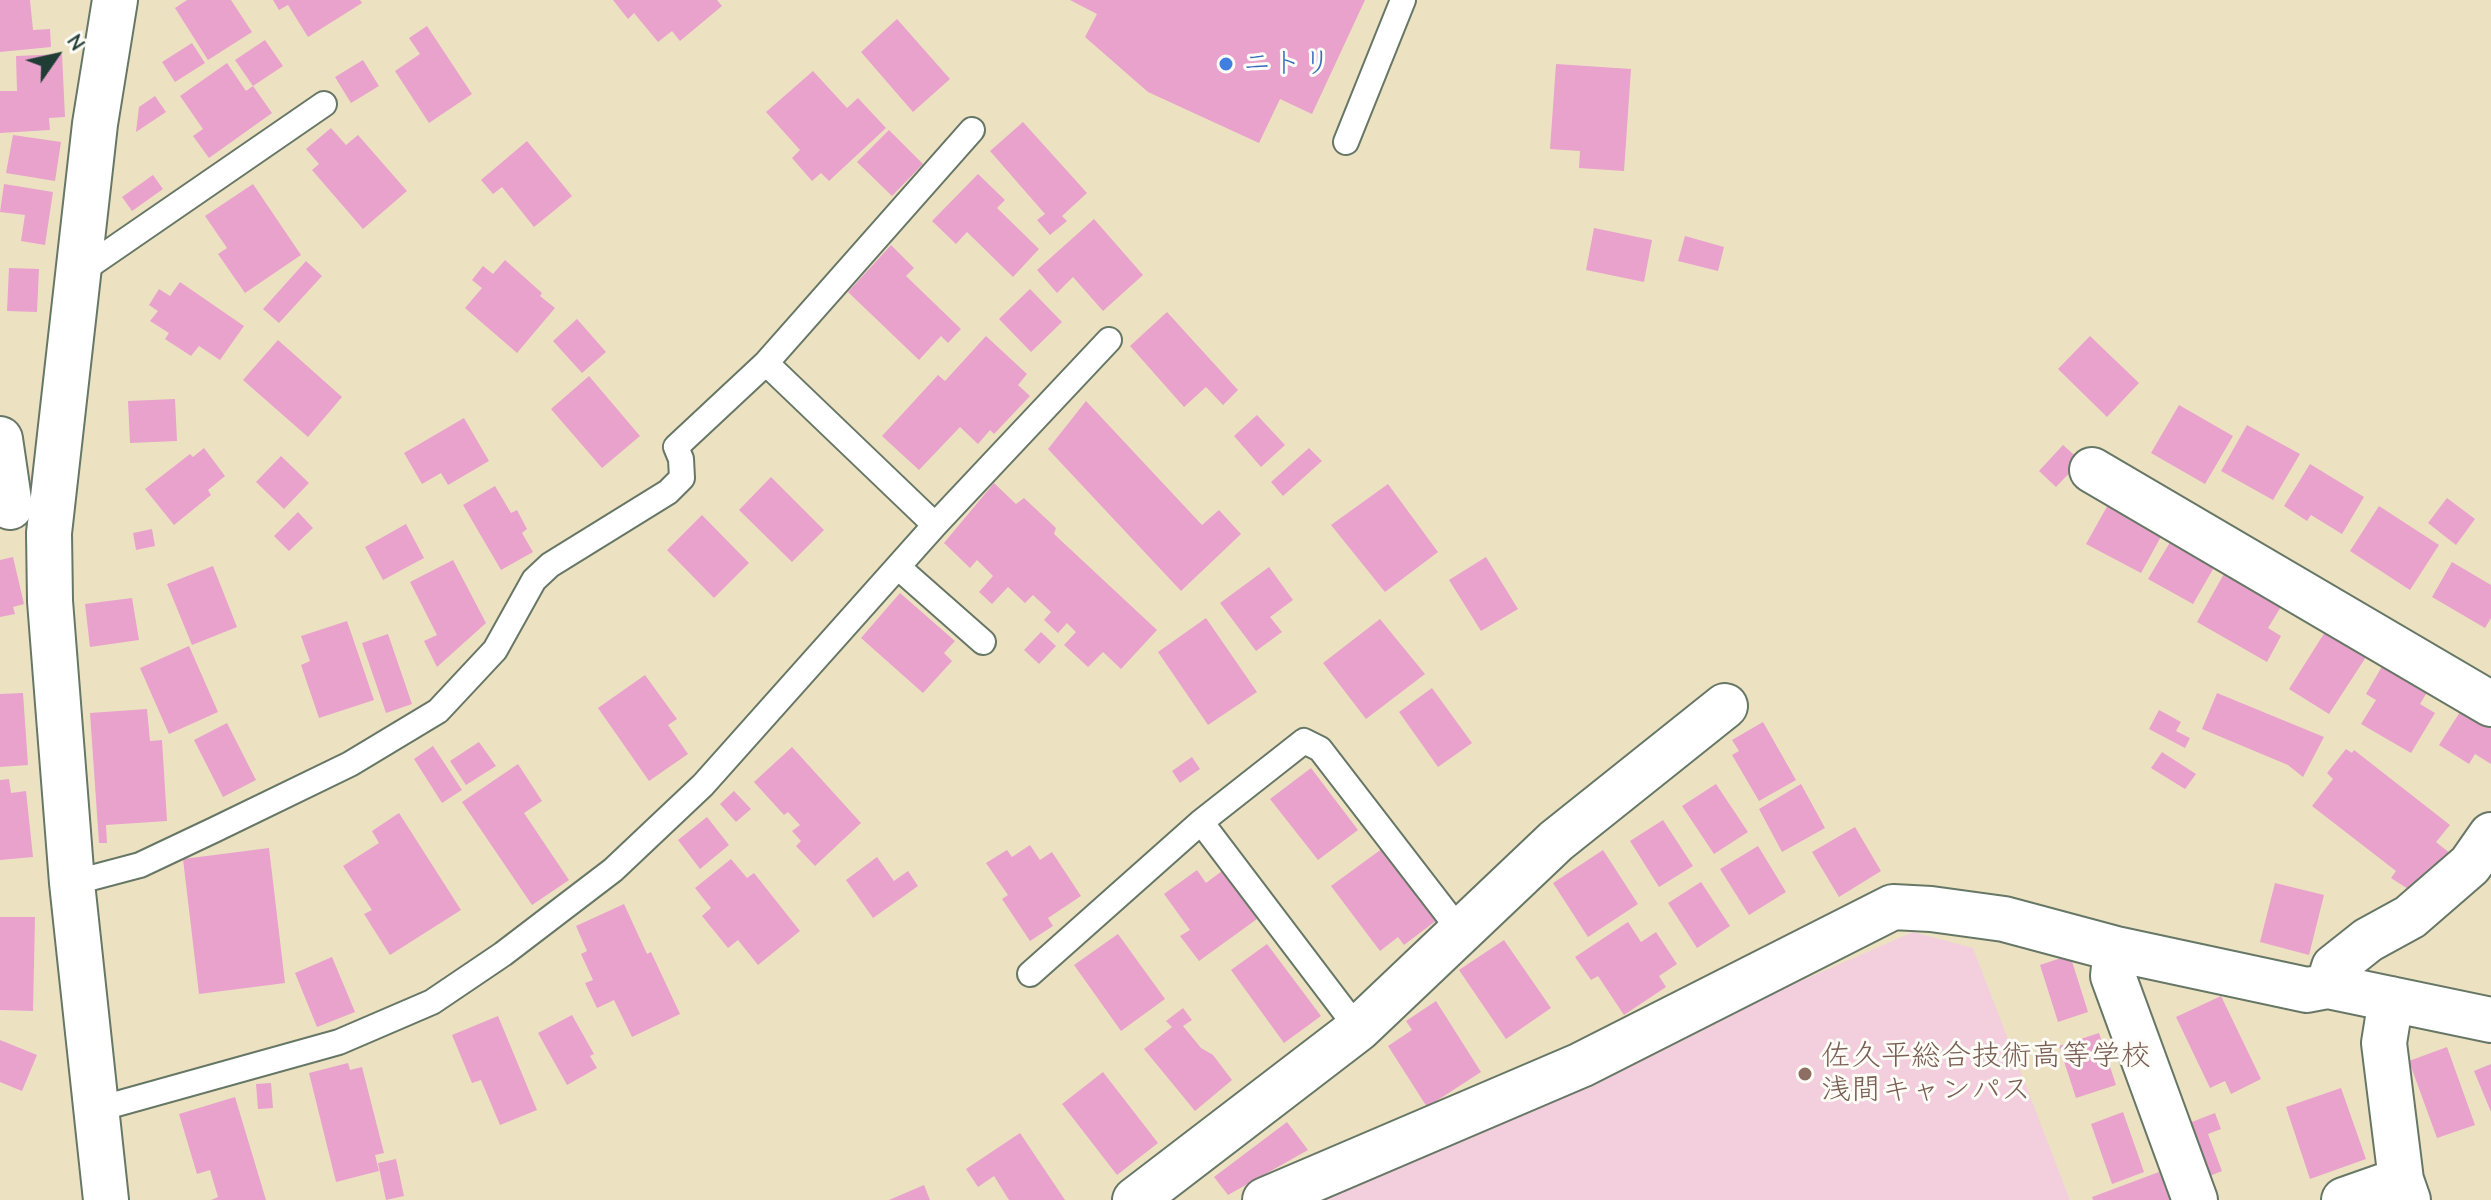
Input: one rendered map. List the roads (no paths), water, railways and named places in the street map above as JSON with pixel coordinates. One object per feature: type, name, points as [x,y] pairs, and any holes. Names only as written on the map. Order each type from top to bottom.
[{"type":"street","points":[[20,506],[77,274],[95,124],[115,0]]},
{"type":"street","points":[[0,439],[50,601],[72,883],[106,1200]]},
{"type":"street","points":[[2092,470],[2491,704]]},
{"type":"street","points":[[1135,1200],[1358,1029],[1556,841],[1725,706]]},
{"type":"street","points":[[2328,986],[2334,967],[2368,940],[2410,917],[2470,865],[2491,835]]},
{"type":"street","points":[[1265,1200],[1581,1065],[1893,907],[2004,919],[2116,949],[2307,990],[2328,986],[2491,1020]]},
{"type":"street","points":[[2116,949],[2113,976],[2195,1200]]},
{"type":"street","points":[[2344,1200],[2405,1190],[2384,1043],[2391,999]]},
{"type":"lane","points":[[1346,142],[1403,0]]},
{"type":"lane","points":[[77,274],[324,104]]},
{"type":"lane","points":[[72,883],[140,865],[350,764],[438,711],[495,650],[534,580],[550,565],[668,492],[682,478],[681,459],[676,447],[766,363],[972,130]]},
{"type":"lane","points":[[95,1110],[339,1042],[432,1002],[503,954],[613,870],[703,785],[935,525],[1109,340]]},
{"type":"lane","points":[[766,363],[935,525]]},
{"type":"lane","points":[[899,568],[983,642]]},
{"type":"lane","points":[[1030,974],[1201,822],[1304,741],[1320,749],[1461,932]]},
{"type":"lane","points":[[1201,822],[1358,1029]]},
{"type":"place","name":"ニトリ","points":[[1226,64]]},
{"type":"place","name":"佐久平総合技術高等学校 浅間キャンパス","points":[[1805,1074]]}]
